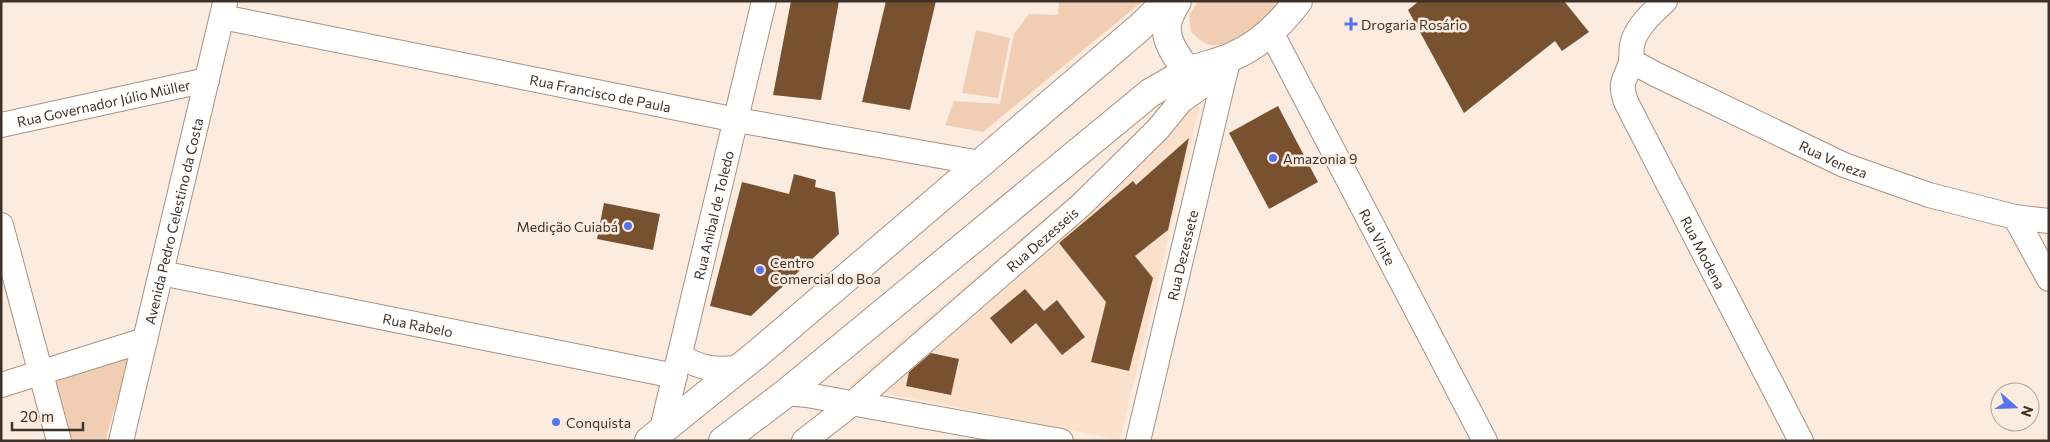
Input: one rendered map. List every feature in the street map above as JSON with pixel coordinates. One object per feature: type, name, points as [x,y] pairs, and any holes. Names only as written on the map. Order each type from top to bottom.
[{"type":"main road","points":[[656,435],[741,367],[1139,28],[1167,1]]},
{"type":"main road","points":[[1177,1],[1167,21],[1168,37],[1174,53],[1188,72]]},
{"type":"main road","points":[[723,441],[786,393],[1150,93],[1188,72],[1228,63],[1271,32],[1298,1]]},
{"type":"street","name":"Rua Anibal de Toledo","points":[[656,435],[678,366],[764,1]]},
{"type":"street","name":"Rua Modena","points":[[1665,1],[1639,29],[1632,44],[1631,61],[1623,79],[1622,90],[1626,102],[1801,441]]},
{"type":"street","name":"Rua Francisco de Paula","points":[[224,9],[737,120],[980,163]]},
{"type":"street","name":"Avenida Pedro Celestino da Costa","points":[[121,441],[224,9]]},
{"type":"street","name":"Rua Vinte","points":[[1271,32],[1486,441]]},
{"type":"street","name":"Rua Veneza","points":[[1631,61],[1844,165],[1929,195],[2015,217],[2049,221]]},
{"type":"street","name":"Rua Dezesseis","points":[[804,441],[853,403],[1080,206],[1158,130],[1181,101],[1228,63]]},
{"type":"street","name":"Rua Dezessete","points":[[1138,441],[1228,63]]},
{"type":"street","name":"Rua Governador Júlio Müller","points":[[1,125],[206,80]]},
{"type":"street","points":[[2015,217],[2049,279]]},
{"type":"street","points":[[1,225],[59,441]]},
{"type":"street","name":"Rua Rabelo","points":[[160,273],[678,366],[723,370],[741,367]]},
{"type":"street","points":[[1,385],[145,340]]},
{"type":"street","points":[[786,393],[853,403],[1061,441]]},
{"type":"shaded area","points":[[1059,1],[1143,1],[983,132],[945,125],[954,101],[1000,104],[1014,34],[1029,14],[1058,15]]},
{"type":"shaded area","points":[[1198,1],[1282,1],[1259,23],[1238,37],[1219,45],[1210,45],[1202,42],[1191,32],[1189,15]]},
{"type":"shaded area","points":[[976,30],[1010,38],[998,98],[962,93]]},
{"type":"shaded area","points":[[1206,80],[1120,440],[848,386]]},
{"type":"shaded area","points":[[131,354],[105,441],[65,441],[47,376]]},
{"type":"building","points":[[791,1],[839,1],[821,100],[773,95]]},
{"type":"building","points":[[886,1],[936,1],[910,110],[862,102]]},
{"type":"building","points":[[1419,1],[1564,1],[1589,32],[1562,51],[1555,41],[1464,113],[1408,10]]},
{"type":"building","name":"Amazonia 9","points":[[1278,106],[1318,182],[1269,209],[1229,133]]},
{"type":"building","points":[[1189,138],[1168,230],[1135,256],[1153,278],[1129,371],[1091,362],[1106,302],[1059,243],[1133,181],[1136,185]]},
{"type":"building","name":"Centro Comercial do Boa","points":[[794,174],[816,180],[815,187],[835,192],[839,234],[751,316],[710,306],[742,182],[789,194]]},
{"type":"building","name":"Medição Cuiabá","points":[[604,203],[660,214],[653,250],[597,239]]},
{"type":"building","points":[[1025,289],[1044,311],[1057,300],[1085,337],[1062,355],[1036,323],[1011,344],[990,318]]},
{"type":"building","points":[[931,353],[959,359],[951,395],[906,386],[909,372]]},
{"type":"place","name":"Drogaria Rosário","points":[[1351,24]]},
{"type":"place","name":"Amazonia 9","points":[[1273,158]]},
{"type":"place","name":"Medição Cuiabá","points":[[628,226]]},
{"type":"place","name":"Centro Comercial do Boa","points":[[760,270]]},
{"type":"place","name":"Conquista","points":[[556,422]]}]
